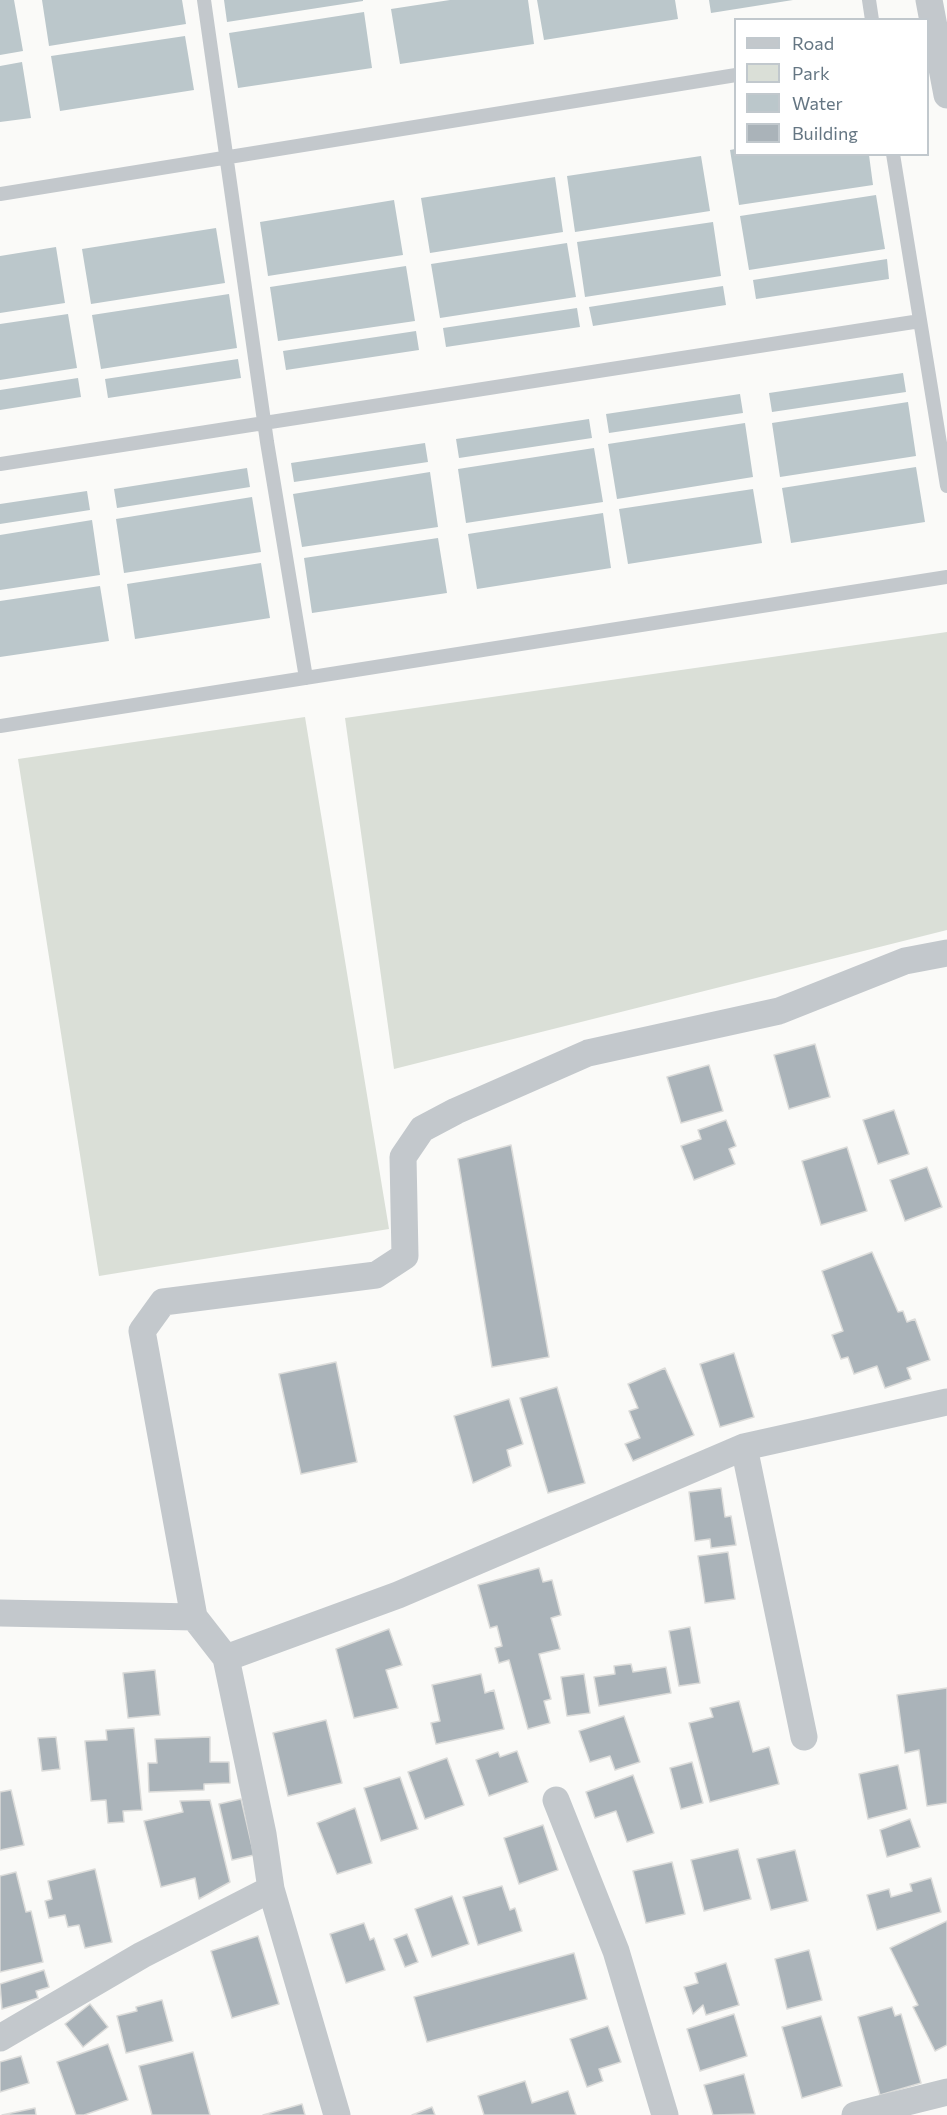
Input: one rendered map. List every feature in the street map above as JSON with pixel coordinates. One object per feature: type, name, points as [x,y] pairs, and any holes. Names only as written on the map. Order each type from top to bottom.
[{"type":"street","points":[[929,0],[947,94]]},
{"type":"street","points":[[337,2115],[271,1888],[263,1834],[226,1658],[194,1617],[142,1331],[163,1302],[376,1275],[405,1256],[403,1157],[422,1129],[456,1111],[588,1053],[779,1011],[905,962],[947,953]]},
{"type":"street","points":[[226,1658],[398,1595],[744,1447],[947,1402]]},
{"type":"street","points":[[744,1447],[804,1737]]},
{"type":"street","points":[[0,1613],[194,1617]]},
{"type":"street","points":[[556,1800],[616,1951],[665,2115]]},
{"type":"street","points":[[0,2038],[142,1955],[271,1888]]},
{"type":"street","points":[[855,2115],[947,2092]]},
{"type":"lane","points":[[204,0],[264,421],[306,678]]},
{"type":"lane","points":[[870,0],[872,18]]},
{"type":"lane","points":[[0,194],[734,75]]},
{"type":"lane","points":[[893,156],[947,486]]},
{"type":"lane","points":[[0,464],[264,421],[920,321]]},
{"type":"lane","points":[[0,726],[947,577]]},
{"type":"green space","points":[[947,632],[947,930],[394,1069],[345,718]]},
{"type":"green space","points":[[305,717],[389,1229],[99,1276],[18,759]]},
{"type":"water","points":[[0,0],[14,0],[23,51],[0,55]]},
{"type":"water","points":[[42,0],[182,0],[186,24],[49,46]]},
{"type":"water","points":[[224,0],[363,0],[363,1],[227,22]]},
{"type":"water","points":[[450,0],[528,0],[534,44],[400,64],[391,9]]},
{"type":"water","points":[[537,0],[675,0],[678,19],[544,40]]},
{"type":"water","points":[[709,0],[793,0],[711,13]]},
{"type":"water","points":[[364,12],[372,68],[238,88],[229,33]]},
{"type":"water","points":[[185,36],[194,90],[60,111],[51,56]]},
{"type":"water","points":[[22,62],[31,118],[0,122],[0,66]]},
{"type":"water","points":[[734,149],[734,156],[869,156],[873,185],[739,205],[730,150]]},
{"type":"water","points":[[701,156],[710,211],[575,232],[567,176]]},
{"type":"water","points":[[555,177],[563,232],[430,253],[421,198]]},
{"type":"water","points":[[876,195],[885,249],[749,270],[740,216]]},
{"type":"water","points":[[394,200],[403,255],[268,276],[260,222]]},
{"type":"water","points":[[713,222],[721,276],[585,297],[577,242]]},
{"type":"water","points":[[216,228],[225,283],[91,304],[82,249]]},
{"type":"water","points":[[567,243],[576,297],[440,318],[431,264]]},
{"type":"water","points":[[56,247],[65,303],[0,313],[0,256]]},
{"type":"water","points":[[887,259],[889,279],[756,299],[753,280]]},
{"type":"water","points":[[406,266],[415,321],[278,341],[270,287]]},
{"type":"water","points":[[723,286],[726,305],[593,326],[589,307]]},
{"type":"water","points":[[229,294],[237,348],[101,369],[92,315]]},
{"type":"water","points":[[577,308],[580,327],[446,347],[443,328]]},
{"type":"water","points":[[68,314],[77,368],[0,380],[0,324]]},
{"type":"water","points":[[416,331],[419,350],[286,370],[283,351]]},
{"type":"water","points":[[238,359],[241,378],[108,398],[105,379]]},
{"type":"water","points":[[903,373],[906,392],[772,412],[769,393]]},
{"type":"water","points":[[78,378],[81,397],[0,410],[0,390]]},
{"type":"water","points":[[740,394],[743,413],[609,433],[606,414]]},
{"type":"water","points":[[908,402],[916,456],[780,477],[772,423]]},
{"type":"water","points":[[589,419],[592,438],[459,458],[456,439]]},
{"type":"water","points":[[745,423],[753,477],[617,499],[608,444]]},
{"type":"water","points":[[425,443],[428,462],[294,482],[291,463]]},
{"type":"water","points":[[594,448],[603,502],[466,523],[458,469]]},
{"type":"water","points":[[916,467],[925,522],[791,543],[782,488]]},
{"type":"water","points":[[247,468],[250,487],[117,508],[114,489]]},
{"type":"water","points":[[430,472],[438,527],[302,547],[293,494]]},
{"type":"water","points":[[753,489],[762,543],[628,564],[619,509]]},
{"type":"water","points":[[87,491],[90,510],[0,524],[0,504]]},
{"type":"water","points":[[252,497],[261,552],[124,573],[116,519]]},
{"type":"water","points":[[603,513],[611,568],[477,589],[468,534]]},
{"type":"water","points":[[92,520],[100,575],[0,590],[0,535]]},
{"type":"water","points":[[438,538],[447,593],[312,613],[304,558]]},
{"type":"water","points":[[261,563],[270,618],[135,639],[127,584]]},
{"type":"water","points":[[100,586],[109,641],[0,657],[0,601]]},
{"type":"building","points":[[815,1044],[830,1097],[789,1109],[774,1055]]},
{"type":"building","points":[[709,1065],[723,1111],[681,1123],[667,1077]]},
{"type":"building","points":[[894,1110],[909,1154],[878,1164],[863,1120]]},
{"type":"building","points":[[726,1120],[736,1146],[729,1149],[735,1164],[694,1180],[681,1146],[701,1139],[698,1130]]},
{"type":"building","points":[[511,1145],[549,1357],[492,1367],[458,1159]]},
{"type":"building","points":[[847,1147],[867,1211],[821,1225],[802,1161]]},
{"type":"building","points":[[927,1167],[942,1207],[905,1221],[890,1180]]},
{"type":"building","points":[[872,1252],[898,1312],[903,1311],[907,1322],[915,1319],[930,1360],[907,1368],[911,1379],[885,1388],[877,1366],[854,1374],[848,1357],[841,1359],[832,1335],[843,1331],[822,1271]]},
{"type":"building","points":[[734,1353],[754,1417],[720,1427],[700,1364]]},
{"type":"building","points":[[336,1362],[357,1462],[301,1474],[279,1374]]},
{"type":"building","points":[[665,1368],[694,1435],[633,1461],[625,1444],[640,1438],[629,1411],[638,1408],[628,1384]]},
{"type":"building","points":[[557,1387],[585,1483],[548,1493],[520,1398]]},
{"type":"building","points":[[509,1399],[523,1444],[507,1450],[511,1466],[473,1483],[454,1416]]},
{"type":"building","points":[[721,1488],[725,1517],[731,1516],[736,1545],[711,1548],[710,1539],[695,1541],[689,1492]]},
{"type":"building","points":[[728,1552],[735,1599],[705,1603],[698,1556]]},
{"type":"building","points":[[539,1568],[543,1582],[552,1580],[561,1615],[551,1618],[560,1649],[539,1654],[551,1699],[544,1701],[550,1723],[528,1729],[509,1660],[499,1663],[495,1648],[502,1646],[497,1626],[490,1628],[478,1585]]},
{"type":"building","points":[[690,1627],[700,1683],[679,1686],[669,1631]]},
{"type":"building","points":[[389,1629],[402,1665],[386,1670],[398,1708],[354,1718],[336,1649]]},
{"type":"building","points":[[631,1664],[633,1672],[666,1667],[671,1693],[599,1706],[594,1677],[615,1674],[614,1666]]},
{"type":"building","points":[[155,1670],[160,1715],[128,1718],[123,1673]]},
{"type":"building","points":[[481,1674],[485,1693],[494,1690],[504,1729],[436,1744],[431,1723],[440,1721],[432,1685]]},
{"type":"building","points":[[584,1674],[590,1713],[567,1716],[561,1677]]},
{"type":"building","points":[[947,1688],[947,1803],[927,1806],[919,1750],[905,1753],[897,1695]]},
{"type":"building","points":[[739,1701],[753,1752],[769,1747],[779,1784],[710,1802],[689,1723],[713,1717],[710,1708]]},
{"type":"building","points":[[624,1716],[640,1762],[615,1770],[610,1756],[590,1762],[579,1731]]},
{"type":"building","points":[[326,1720],[342,1783],[288,1796],[273,1733]]},
{"type":"building","points":[[134,1728],[142,1810],[123,1811],[124,1822],[108,1823],[106,1800],[91,1801],[85,1741],[107,1740],[106,1730]]},
{"type":"building","points":[[56,1737],[60,1769],[42,1771],[38,1738]]},
{"type":"building","points":[[210,1737],[210,1762],[229,1762],[230,1783],[204,1784],[204,1790],[149,1792],[148,1763],[157,1763],[155,1739]]},
{"type":"building","points":[[517,1751],[528,1782],[489,1796],[476,1760],[498,1752],[500,1757]]},
{"type":"building","points":[[447,1758],[464,1805],[425,1819],[408,1772]]},
{"type":"building","points":[[692,1762],[703,1803],[681,1809],[670,1768]]},
{"type":"building","points":[[898,1765],[907,1809],[868,1819],[859,1774]]},
{"type":"building","points":[[633,1775],[654,1833],[627,1842],[616,1811],[595,1818],[586,1792]]},
{"type":"building","points":[[400,1777],[418,1829],[381,1841],[364,1788]]},
{"type":"building","points":[[11,1790],[24,1845],[0,1850],[0,1792]]},
{"type":"building","points":[[241,1799],[254,1855],[232,1860],[219,1804]]},
{"type":"building","points":[[210,1800],[230,1882],[199,1899],[195,1878],[161,1887],[144,1821],[183,1812],[180,1801]]},
{"type":"building","points":[[355,1808],[372,1863],[337,1874],[317,1823]]},
{"type":"building","points":[[910,1819],[920,1847],[887,1857],[880,1830]]},
{"type":"building","points":[[543,1825],[558,1870],[519,1884],[504,1838]]},
{"type":"building","points":[[738,1849],[751,1899],[704,1911],[691,1860]]},
{"type":"building","points":[[795,1850],[808,1901],[771,1910],[757,1859]]},
{"type":"building","points":[[672,1862],[685,1914],[646,1923],[633,1871]]},
{"type":"building","points":[[95,1869],[112,1942],[85,1948],[79,1925],[68,1927],[65,1915],[49,1918],[45,1901],[52,1899],[48,1881]]},
{"type":"building","points":[[16,1872],[26,1912],[31,1911],[43,1962],[0,1972],[0,1876]]},
{"type":"building","points":[[931,1878],[941,1912],[877,1930],[867,1895],[889,1889],[891,1897],[912,1891],[910,1884]]},
{"type":"building","points":[[502,1886],[510,1910],[515,1908],[522,1931],[478,1945],[463,1897]]},
{"type":"building","points":[[452,1896],[469,1944],[432,1957],[415,1909]]},
{"type":"building","points":[[947,1921],[947,2045],[935,2051],[913,2007],[918,2005],[890,1948]]},
{"type":"building","points":[[364,1923],[370,1940],[374,1938],[385,1970],[346,1983],[330,1934]]},
{"type":"building","points":[[407,1934],[418,1962],[405,1967],[394,1939]]},
{"type":"building","points":[[258,1936],[279,2004],[232,2018],[211,1951]]},
{"type":"building","points":[[809,1950],[822,2000],[787,2009],[775,1959]]},
{"type":"building","points":[[574,1953],[587,1999],[427,2042],[414,1997]]},
{"type":"building","points":[[726,1963],[739,2005],[706,2015],[703,2005],[693,2014],[684,1987],[698,1983],[695,1973]]},
{"type":"building","points":[[44,1970],[49,1987],[36,1991],[38,1998],[2,2009],[0,1984]]},
{"type":"building","points":[[162,2000],[173,2041],[126,2053],[117,2016],[137,2011],[136,2007]]},
{"type":"building","points":[[90,2004],[108,2027],[83,2047],[65,2024]]},
{"type":"building","points":[[892,2007],[895,2016],[901,2014],[921,2083],[880,2095],[858,2017]]},
{"type":"building","points":[[734,2014],[747,2056],[700,2071],[687,2029]]},
{"type":"building","points":[[821,2016],[842,2086],[802,2098],[782,2027]]},
{"type":"building","points":[[608,2026],[621,2062],[599,2069],[603,2081],[587,2087],[570,2039]]},
{"type":"building","points":[[108,2044],[128,2100],[84,2115],[76,2115],[57,2062]]},
{"type":"building","points":[[193,2052],[210,2115],[152,2115],[139,2066]]},
{"type":"building","points":[[21,2056],[29,2083],[0,2092],[0,2062]]},
{"type":"building","points":[[744,2074],[755,2114],[713,2115],[704,2085]]},
{"type":"building","points":[[525,2081],[532,2103],[568,2091],[576,2115],[484,2115],[478,2096]]},
{"type":"building","points":[[302,2104],[305,2115],[263,2115]]},
{"type":"building","points":[[432,2107],[435,2115],[412,2115]]},
{"type":"building","points":[[35,2108],[36,2115],[2,2115]]}]
